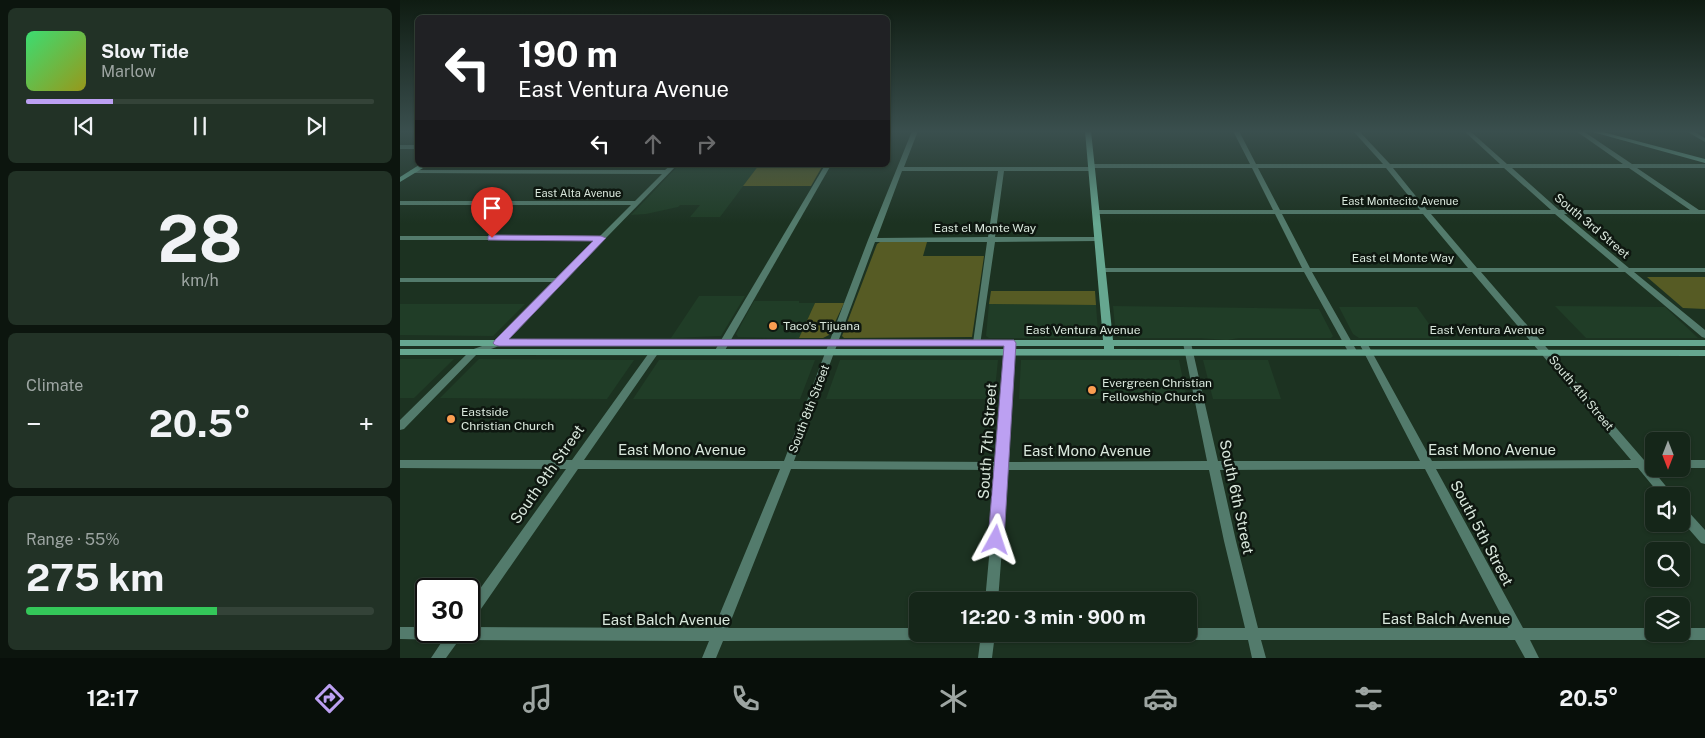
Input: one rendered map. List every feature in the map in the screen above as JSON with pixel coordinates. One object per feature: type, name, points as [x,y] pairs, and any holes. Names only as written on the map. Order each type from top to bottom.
[{"type":"main road","points":[[1090,162],[1109,348]]},
{"type":"main road","points":[[400,180],[420,167]]},
{"type":"main road","name":"East Ventura Avenue","points":[[400,342],[722,347],[1366,348],[1705,353]]},
{"type":"main road","name":"East Ventura Avenue","points":[[832,347],[977,343],[1010,347]]},
{"type":"main road","name":"East Ventura Avenue","points":[[1366,348],[1539,343],[1705,343]]},
{"type":"main road","name":"East Ventura Avenue","points":[[400,352],[654,352],[722,347]]},
{"type":"street","name":"South 8th Street","points":[[709,658],[788,464],[872,240],[904,162]]},
{"type":"street","points":[[1253,162],[1307,270],[1350,348]]},
{"type":"street","name":"South 4th Street","points":[[1384,162],[1474,270],[1547,352],[1660,487]]},
{"type":"street","name":"South 3rd Street","points":[[1501,162],[1557,212],[1705,335]]},
{"type":"street","points":[[1623,162],[1703,214]]},
{"type":"street","points":[[901,169],[1255,166],[1705,166]]},
{"type":"street","points":[[400,426],[474,352],[499,343],[672,167]]},
{"type":"street","points":[[722,347],[827,167]]},
{"type":"street","points":[[977,343],[1001,169]]},
{"type":"street","points":[[413,171],[666,172]]},
{"type":"street","name":"East Alta Avenue","points":[[400,202],[636,203]]},
{"type":"street","name":"East Montecito Avenue","points":[[1096,212],[1557,212],[1703,214]]},
{"type":"street","points":[[400,238],[601,238]]},
{"type":"street","name":"East el Monte Way","points":[[872,240],[1098,239]]},
{"type":"street","name":"East el Monte Way","points":[[1102,270],[1705,270]]},
{"type":"street","points":[[400,280],[560,280]]},
{"type":"street","name":"South 7th Street","points":[[992,592],[1003,466],[1010,347]]},
{"type":"street","name":"South 6th Street","points":[[1188,348],[1215,465],[1230,541],[1259,658]]},
{"type":"street","name":"South 5th Street","points":[[1366,348],[1532,658]]},
{"type":"street","name":"South 9th Street","points":[[480,598],[654,352]]},
{"type":"street","name":"East Mono Avenue","points":[[400,464],[1003,466],[1645,464]]},
{"type":"street","points":[[1690,464],[1705,464]]},
{"type":"street","points":[[1690,522],[1705,539]]},
{"type":"street","name":"East Balch Avenue","points":[[480,632],[718,635],[909,634]]},
{"type":"street","name":"East Balch Avenue","points":[[400,633],[415,633]]},
{"type":"street","name":"East Balch Avenue","points":[[1197,634],[1705,634]]},
{"type":"street","points":[[985,658],[987,642]]},
{"type":"street","points":[[438,658],[448,643]]},
{"type":"shaded area","points":[[677,167],[758,167],[720,217],[690,217],[700,205],[680,205],[646,214],[631,215]]},
{"type":"shaded area","points":[[757,167],[822,167],[811,186],[743,186]]},
{"type":"shaded area","points":[[880,242],[927,242],[923,256],[984,256],[972,337],[844,338],[842,336],[877,244]]},
{"type":"shaded area","points":[[1647,277],[1705,277],[1705,309],[1683,308]]},
{"type":"shaded area","points":[[991,291],[1095,291],[1096,305],[989,304]]},
{"type":"shaded area","points":[[699,296],[745,296],[721,336],[671,338]]},
{"type":"shaded area","points":[[754,301],[815,303],[799,338],[738,337],[736,334]]},
{"type":"shaded area","points":[[815,303],[844,303],[829,335],[823,338],[799,338]]},
{"type":"shaded area","points":[[400,304],[525,304],[493,336],[400,335]]},
{"type":"shaded area","points":[[989,304],[1096,305],[1098,332],[1096,336],[1090,338],[989,338],[986,336]]},
{"type":"shaded area","points":[[1113,306],[1319,309],[1333,336],[1331,338],[1239,338],[1227,340],[1121,338],[1116,336]]},
{"type":"shaded area","points":[[1555,306],[1665,307],[1698,338],[1586,338]]},
{"type":"shaded area","points":[[1339,307],[1417,307],[1439,338],[1359,338],[1353,334]]},
{"type":"shaded area","points":[[400,359],[454,359],[414,398],[400,398]]},
{"type":"shaded area","points":[[479,359],[634,360],[607,399],[440,398]]},
{"type":"shaded area","points":[[659,360],[815,360],[800,399],[633,399]]},
{"type":"shaded area","points":[[840,360],[998,360],[994,399],[826,399]]},
{"type":"shaded area","points":[[1021,360],[1179,360],[1187,399],[1019,399]]},
{"type":"shaded area","points":[[1203,360],[1268,360],[1281,399],[1213,399]]},
{"type":"place","name":"Taco's Tijuana","points":[[773,326]]},
{"type":"place","name":"Evergreen Christian Fellowship Church","points":[[1092,390]]},
{"type":"place","name":"Eastside Christian Church","points":[[451,419]]},
{"type":"route","points":[[492,238],[601,238],[499,343],[1010,343],[1003,466],[996,540]]}]
